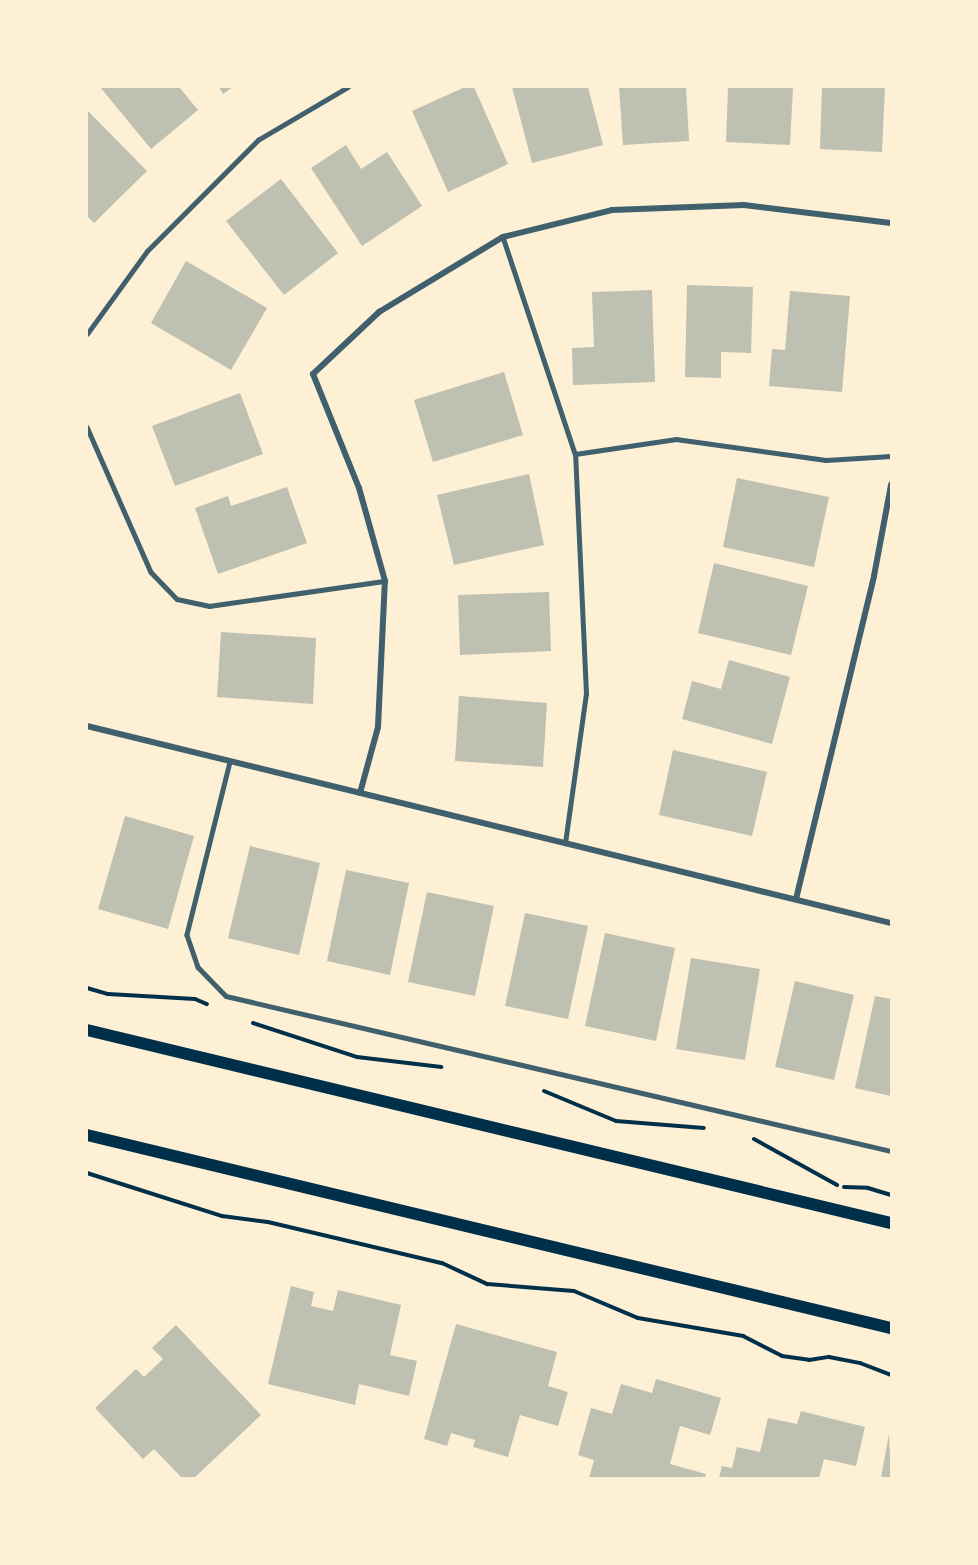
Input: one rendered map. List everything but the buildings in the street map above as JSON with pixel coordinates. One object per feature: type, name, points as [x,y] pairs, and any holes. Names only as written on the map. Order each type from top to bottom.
[{"type":"main road","points":[[87,1030],[891,1223]]},
{"type":"main road","points":[[87,1135],[891,1328]]},
{"type":"street","points":[[360,793],[378,727],[385,581],[358,488],[313,374],[379,312],[503,237],[612,210],[744,205],[891,223]]},
{"type":"street","points":[[796,899],[874,576],[891,485]]},
{"type":"street","points":[[87,726],[891,922]]},
{"type":"lane","points":[[87,334],[147,250],[258,140],[348,87]]},
{"type":"lane","points":[[503,237],[575,454],[586,694],[565,843]]},
{"type":"lane","points":[[87,427],[151,572],[177,599],[209,606],[385,581]]},
{"type":"lane","points":[[575,454],[676,439],[826,460],[891,456]]},
{"type":"lane","points":[[230,762],[187,935],[198,967],[225,996],[891,1150]]},
{"type":"path","points":[[87,988],[108,994],[195,999],[216,1008]]},
{"type":"path","points":[[246,1020],[357,1057],[443,1067]]},
{"type":"path","points":[[534,1086],[616,1121],[706,1128]]},
{"type":"path","points":[[751,1137],[822,1180],[891,1195]]},
{"type":"path","points":[[87,1173],[222,1216],[268,1222],[441,1263],[487,1284],[574,1291],[638,1318],[743,1336],[782,1356],[809,1360],[829,1357],[860,1363],[891,1375]]}]
